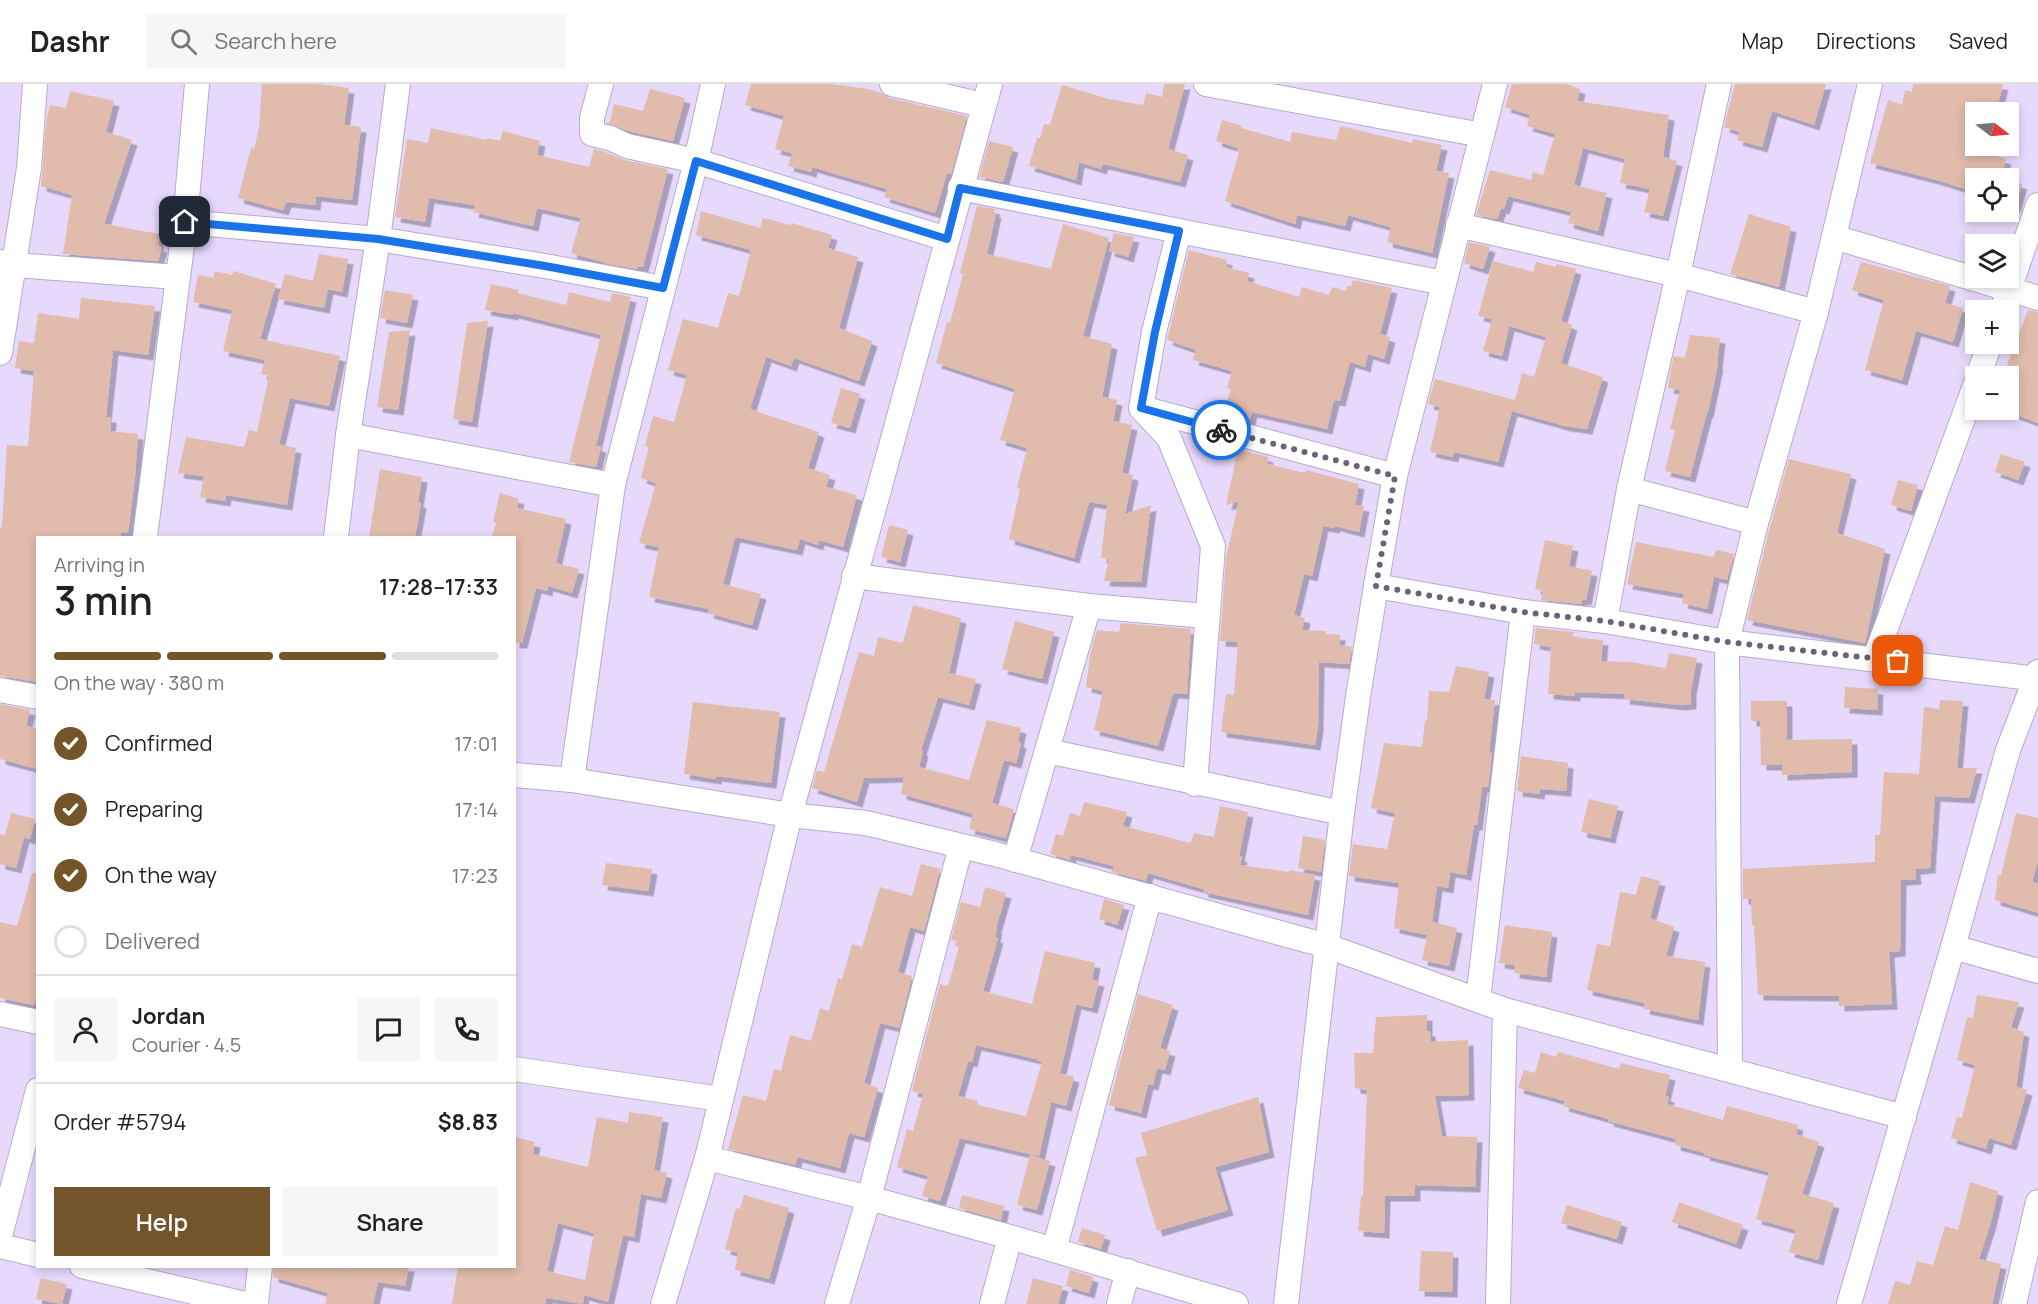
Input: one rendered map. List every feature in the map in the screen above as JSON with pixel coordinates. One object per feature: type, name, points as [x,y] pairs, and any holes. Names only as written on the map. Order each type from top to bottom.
[{"type":"street","points":[[0,353],[7,263],[29,168],[34,84]]},
{"type":"street","points":[[145,536],[185,222],[197,84]]},
{"type":"street","points":[[336,536],[348,435],[378,239],[398,84]]},
{"type":"street","points":[[601,84],[592,118],[592,134],[610,138],[627,146],[696,161],[947,239]]},
{"type":"street","points":[[572,780],[613,485],[696,161],[713,84]]},
{"type":"street","points":[[663,1304],[707,1158],[790,815],[987,94],[892,84]]},
{"type":"street","points":[[1206,84],[1482,135]]},
{"type":"street","points":[[1287,1304],[1342,813],[1376,586],[1395,476],[1495,84]]},
{"type":"street","points":[[1605,621],[1629,489],[1719,84]]},
{"type":"street","points":[[1730,1070],[1727,642],[1756,523],[1816,312],[1870,84]]},
{"type":"street","points":[[960,188],[1444,283]]},
{"type":"street","points":[[2006,300],[2038,205]]},
{"type":"street","points":[[185,222],[378,239],[663,288]]},
{"type":"street","points":[[1458,225],[1678,275],[1816,312]]},
{"type":"street","points":[[1141,408],[1155,332],[1179,231]]},
{"type":"street","points":[[1834,237],[2006,300],[2038,298]]},
{"type":"street","points":[[7,263],[177,277]]},
{"type":"street","points":[[1141,408],[1395,476]]},
{"type":"street","points":[[1141,408],[1169,438],[1213,546],[1195,784]]},
{"type":"street","points":[[1875,658],[1965,413]]},
{"type":"street","points":[[348,435],[613,485]]},
{"type":"street","points":[[1629,489],[1756,523]]},
{"type":"street","points":[[854,576],[1089,606],[1207,616]]},
{"type":"street","points":[[1376,586],[1523,612],[1605,621],[1727,642],[2037,677],[2008,750],[1849,1304]]},
{"type":"street","points":[[1015,860],[1089,606]]},
{"type":"street","points":[[1478,1000],[1523,612]]},
{"type":"street","points":[[0,690],[36,696]]},
{"type":"street","points":[[1047,752],[1342,813]]},
{"type":"street","points":[[516,775],[572,780],[790,815],[866,823],[961,846],[1327,946],[1505,1010],[1904,1117]]},
{"type":"street","points":[[837,1304],[869,1197],[961,846]]},
{"type":"street","points":[[1054,1250],[1150,896]]},
{"type":"street","points":[[1953,947],[2038,971]]},
{"type":"street","points":[[1498,1304],[1505,1010]]},
{"type":"street","points":[[0,1014],[36,1022]]},
{"type":"street","points":[[516,1069],[722,1099]]},
{"type":"street","points":[[0,1236],[36,1098]]},
{"type":"street","points":[[707,1158],[869,1197],[1236,1304]]},
{"type":"street","points":[[2014,1304],[2035,1228],[2038,1202]]},
{"type":"street","points":[[992,1304],[1010,1237]]},
{"type":"street","points":[[0,1246],[36,1255]]},
{"type":"street","points":[[88,1268],[166,1295],[245,1304]]},
{"type":"street","points":[[256,1304],[260,1268]]},
{"type":"street","points":[[1119,1304],[1128,1271]]},
{"type":"building","points":[[262,84],[318,84],[349,88],[344,125],[361,127],[352,200],[316,196],[315,205],[286,202],[283,210],[238,198],[251,148],[254,149],[259,128]]},
{"type":"building","points":[[751,84],[831,84],[868,89],[889,98],[967,116],[951,174],[947,173],[935,213],[884,197],[887,189],[812,167],[811,172],[788,166],[792,153],[775,149],[784,116],[745,105]]},
{"type":"building","points":[[1164,84],[1185,84],[1168,149],[1188,155],[1180,182],[1103,164],[1101,169],[1079,162],[1076,180],[1029,166],[1037,138],[1040,138],[1044,124],[1050,125],[1062,85],[1109,99],[1143,105],[1146,93],[1162,97]]},
{"type":"building","points":[[1512,84],[1567,84],[1580,89],[1577,101],[1669,115],[1663,157],[1677,161],[1663,216],[1644,212],[1650,189],[1620,183],[1625,159],[1583,148],[1574,185],[1607,193],[1598,231],[1568,223],[1571,212],[1508,196],[1504,209],[1501,208],[1497,219],[1476,215],[1490,170],[1531,180],[1533,172],[1543,175],[1555,134],[1527,126],[1530,115],[1505,107]]},
{"type":"building","points":[[1735,84],[1826,84],[1814,125],[1772,111],[1762,147],[1737,140],[1740,132],[1724,127]]},
{"type":"building","points":[[1913,84],[2003,84],[1998,102],[1965,102],[1965,156],[1996,156],[2006,159],[2004,168],[1965,168],[1965,189],[1870,163],[1888,100],[1902,105],[1905,90],[1912,92]]},
{"type":"building","points":[[650,89],[685,98],[673,141],[632,132],[606,123],[610,122],[614,104],[643,111]]},
{"type":"building","points":[[70,91],[114,101],[106,132],[132,140],[104,224],[159,234],[158,246],[162,247],[158,261],[63,254],[72,195],[41,186],[46,123],[50,105],[66,108]]},
{"type":"building","points":[[1222,120],[1290,142],[1292,132],[1336,140],[1340,126],[1412,143],[1413,139],[1442,145],[1436,171],[1449,173],[1432,253],[1387,242],[1391,227],[1348,215],[1345,226],[1297,215],[1295,224],[1225,201],[1239,152],[1238,148],[1216,141]]},
{"type":"building","points":[[431,128],[500,141],[503,131],[540,141],[537,155],[589,167],[594,149],[624,160],[668,169],[643,267],[638,266],[637,269],[610,264],[571,253],[581,218],[537,208],[533,226],[473,212],[475,205],[429,198],[425,222],[395,217],[407,139],[428,143]]},
{"type":"building","points":[[989,141],[1013,147],[1003,182],[979,177]]},
{"type":"building","points":[[977,206],[995,209],[996,213],[987,254],[1051,269],[1063,224],[1109,238],[1083,336],[1112,344],[1102,397],[1117,400],[1113,421],[1132,425],[1122,473],[1133,475],[1125,514],[1151,505],[1141,582],[1104,581],[1109,559],[1101,558],[1107,505],[1089,502],[1074,558],[1009,539],[1020,489],[1017,488],[1027,448],[1000,440],[1015,389],[936,363],[963,274],[960,273]]},
{"type":"building","points":[[701,211],[760,228],[763,218],[791,225],[792,223],[832,235],[828,248],[858,257],[839,328],[872,341],[859,381],[794,358],[791,366],[766,357],[750,409],[819,432],[808,468],[830,475],[826,487],[857,495],[843,547],[819,540],[818,545],[800,539],[797,550],[735,537],[723,584],[761,594],[752,625],[708,613],[709,609],[649,597],[659,547],[639,543],[656,483],[641,478],[649,447],[645,446],[653,416],[674,422],[687,375],[668,370],[683,319],[718,328],[728,293],[739,296],[751,250],[696,235]]},
{"type":"building","points":[[1749,214],[1791,227],[1779,287],[1730,274]]},
{"type":"building","points":[[1114,233],[1134,237],[1128,257],[1109,251]]},
{"type":"building","points":[[1469,242],[1490,247],[1483,269],[1464,263]]},
{"type":"building","points":[[1189,250],[1227,260],[1226,267],[1249,273],[1247,281],[1299,297],[1302,287],[1329,295],[1332,287],[1346,291],[1347,286],[1351,287],[1353,280],[1392,288],[1380,334],[1390,337],[1384,359],[1368,354],[1365,367],[1350,362],[1340,401],[1334,400],[1327,429],[1252,412],[1249,422],[1223,415],[1231,389],[1227,388],[1232,371],[1193,360],[1196,350],[1167,340]]},
{"type":"building","points":[[319,254],[348,259],[342,292],[328,289],[324,308],[278,299],[285,274],[313,281]]},
{"type":"building","points":[[1493,261],[1533,272],[1536,262],[1576,269],[1561,321],[1572,325],[1561,363],[1603,377],[1587,429],[1565,426],[1512,411],[1498,462],[1454,452],[1453,457],[1430,452],[1440,407],[1428,404],[1435,379],[1515,400],[1522,373],[1534,377],[1546,337],[1509,326],[1502,356],[1483,351],[1492,319],[1478,316]]},
{"type":"building","points":[[1861,262],[1950,286],[1945,303],[1963,308],[1953,342],[1916,331],[1902,380],[1865,370],[1884,300],[1852,290]]},
{"type":"building","points":[[215,271],[232,275],[234,271],[276,284],[260,339],[340,356],[329,406],[290,398],[279,444],[296,448],[287,505],[226,495],[225,501],[200,497],[204,476],[178,473],[186,437],[244,447],[249,430],[257,432],[269,376],[261,374],[265,360],[223,351],[232,310],[193,302],[198,275],[213,278]]},
{"type":"building","points":[[491,284],[566,305],[569,292],[610,302],[612,293],[631,297],[596,446],[601,447],[596,467],[569,462],[601,335],[513,313],[513,315],[485,310]]},
{"type":"building","points":[[385,290],[413,295],[407,323],[380,318]]},
{"type":"building","points":[[81,298],[155,306],[148,355],[113,350],[106,417],[111,417],[110,431],[138,434],[128,533],[121,533],[121,536],[36,536],[36,682],[0,676],[0,527],[2,528],[7,445],[28,446],[34,371],[15,368],[19,341],[34,343],[38,313],[79,319]]},
{"type":"building","points":[[2028,310],[2038,312],[2038,423],[2019,416],[2019,366],[2007,366],[2011,354],[2019,354],[2019,334]]},
{"type":"building","points":[[488,321],[472,422],[453,419],[467,323]]},
{"type":"building","points":[[410,330],[398,410],[377,407],[389,332]]},
{"type":"building","points":[[1690,335],[1720,338],[1718,364],[1708,412],[1690,477],[1665,471],[1675,430],[1670,429],[1680,390],[1668,388],[1671,368],[1674,356],[1685,358]]},
{"type":"building","points":[[841,388],[860,394],[850,428],[831,423]]},
{"type":"building","points":[[1238,449],[1268,457],[1267,464],[1305,473],[1306,470],[1359,484],[1355,505],[1364,506],[1359,532],[1335,526],[1334,528],[1323,526],[1312,576],[1304,574],[1294,615],[1305,618],[1302,630],[1326,631],[1326,634],[1340,635],[1339,645],[1352,647],[1349,664],[1319,662],[1318,726],[1315,745],[1221,732],[1226,694],[1234,695],[1238,642],[1220,641],[1226,558],[1239,501],[1226,505]]},
{"type":"building","points":[[2001,454],[2025,462],[2018,480],[1995,472]]},
{"type":"building","points":[[1789,459],[1851,474],[1837,533],[1885,549],[1865,643],[1747,620]]},
{"type":"building","points":[[380,469],[422,477],[418,502],[421,503],[415,536],[369,536]]},
{"type":"building","points":[[1898,480],[1918,485],[1911,511],[1891,505]]},
{"type":"building","points":[[500,493],[519,499],[517,508],[566,519],[556,563],[579,569],[572,593],[548,586],[547,591],[536,588],[522,643],[516,643],[516,536],[492,536],[496,523],[493,522]]},
{"type":"building","points":[[889,525],[908,530],[900,562],[881,557]]},
{"type":"building","points":[[1545,540],[1573,546],[1569,566],[1592,571],[1586,600],[1582,599],[1581,604],[1541,600],[1543,591],[1535,589]]},
{"type":"building","points":[[1636,542],[1714,557],[1716,550],[1734,554],[1727,580],[1714,577],[1707,609],[1682,603],[1684,594],[1627,584]]},
{"type":"building","points":[[913,605],[961,618],[949,673],[976,679],[969,705],[938,697],[921,750],[923,751],[919,767],[969,780],[987,720],[1021,728],[1018,742],[1021,743],[1016,763],[1004,760],[992,803],[1014,809],[1006,838],[969,829],[973,814],[901,794],[904,777],[864,778],[857,802],[812,788],[817,770],[824,772],[859,652],[874,656],[878,637],[903,643]]},
{"type":"building","points":[[1015,621],[1054,632],[1042,679],[1002,669]]},
{"type":"building","points":[[1121,623],[1191,629],[1187,694],[1173,693],[1158,746],[1094,730],[1103,691],[1086,687],[1090,655],[1097,630],[1119,632]]},
{"type":"building","points":[[1536,628],[1574,632],[1572,637],[1603,640],[1601,661],[1631,662],[1666,668],[1669,653],[1697,658],[1691,690],[1691,704],[1680,705],[1624,699],[1625,694],[1575,692],[1575,696],[1548,694],[1551,647],[1534,644]]},
{"type":"building","points":[[1456,666],[1489,672],[1484,699],[1495,700],[1489,752],[1492,753],[1488,787],[1482,787],[1477,825],[1474,825],[1466,875],[1450,872],[1448,888],[1437,886],[1432,922],[1457,928],[1449,966],[1422,960],[1427,935],[1394,928],[1399,883],[1349,876],[1353,844],[1387,849],[1395,813],[1371,808],[1384,743],[1422,747],[1429,691],[1449,692]]},
{"type":"building","points":[[1845,687],[1878,689],[1877,710],[1844,708]]},
{"type":"building","points":[[1940,700],[1963,701],[1957,768],[1977,768],[1969,798],[1935,796],[1930,868],[1915,869],[1916,879],[1901,880],[1900,951],[1889,952],[1892,1004],[1839,1006],[1839,996],[1758,995],[1751,899],[1743,899],[1743,869],[1875,862],[1875,835],[1880,835],[1884,772],[1919,774],[1924,707],[1939,709]]},
{"type":"building","points":[[1751,701],[1787,701],[1787,740],[1852,739],[1852,772],[1782,775],[1782,765],[1761,765],[1760,721],[1751,721]]},
{"type":"building","points":[[693,702],[780,712],[771,783],[684,774]]},
{"type":"building","points":[[0,704],[30,710],[26,726],[36,728],[36,768],[0,759]]},
{"type":"building","points":[[1521,756],[1568,763],[1566,791],[1540,789],[1539,794],[1517,791]]},
{"type":"building","points":[[1589,799],[1618,806],[1610,838],[1581,832]]},
{"type":"building","points":[[1084,802],[1127,812],[1123,826],[1191,843],[1194,833],[1214,837],[1220,806],[1248,812],[1239,856],[1242,857],[1240,865],[1315,875],[1308,915],[1203,892],[1203,889],[1148,873],[1146,881],[1112,872],[1114,866],[1071,855],[1070,860],[1050,854],[1056,834],[1063,836],[1070,813],[1080,816]]},
{"type":"building","points":[[11,813],[35,819],[30,839],[24,837],[16,868],[0,864],[0,834],[5,835]]},
{"type":"building","points":[[2016,813],[2038,818],[2038,861],[2032,882],[2038,884],[2038,913],[1995,900],[1998,875],[2001,875]]},
{"type":"building","points":[[1303,836],[1325,840],[1321,872],[1298,868]]},
{"type":"building","points":[[606,863],[652,869],[648,891],[602,885]]},
{"type":"building","points":[[921,864],[940,869],[924,931],[910,927],[898,972],[912,976],[899,1028],[880,1023],[864,1083],[878,1088],[864,1137],[849,1133],[840,1168],[797,1157],[795,1165],[728,1149],[743,1095],[766,1101],[774,1069],[781,1071],[790,1035],[811,1041],[820,1008],[829,1011],[838,978],[842,980],[852,944],[862,947],[880,887],[912,896]]},
{"type":"building","points":[[32,873],[36,874],[36,999],[34,1005],[0,998],[0,922],[17,926]]},
{"type":"building","points":[[1641,876],[1660,881],[1650,918],[1674,927],[1666,956],[1705,962],[1698,1020],[1644,1009],[1645,1003],[1587,990],[1597,944],[1610,946],[1620,892],[1636,895]]},
{"type":"building","points":[[985,887],[1006,893],[996,928],[995,937],[998,938],[983,991],[1032,1004],[1045,951],[1095,963],[1092,980],[1099,981],[1092,1008],[1076,1004],[1060,1073],[1074,1077],[1066,1106],[1051,1102],[1039,1156],[960,1138],[940,1201],[922,1196],[928,1176],[897,1167],[907,1129],[913,1131],[923,1094],[912,1091],[940,984],[948,986],[959,947],[955,946],[956,941],[951,940],[961,902],[980,907]],"holes":[[[976,1045],[1042,1062],[1026,1116],[977,1105],[978,1101],[958,1096],[968,1061],[972,1062]]]},
{"type":"building","points":[[1104,899],[1124,905],[1117,925],[1099,919]]},
{"type":"building","points":[[1505,925],[1552,932],[1546,977],[1514,973],[1515,965],[1499,963]]},
{"type":"building","points":[[1138,994],[1173,1005],[1160,1048],[1170,1051],[1165,1070],[1157,1068],[1153,1085],[1148,1084],[1141,1113],[1109,1105]]},
{"type":"building","points":[[1977,995],[2019,1002],[2011,1027],[2024,1032],[2016,1087],[2027,1090],[2011,1145],[1989,1138],[1986,1149],[1951,1138],[1957,1117],[1962,1118],[1975,1065],[1957,1060],[1967,1017],[1973,1018]]},
{"type":"building","points":[[1427,1015],[1427,1031],[1430,1031],[1431,1042],[1468,1040],[1469,1095],[1435,1096],[1442,1136],[1477,1137],[1475,1187],[1415,1185],[1415,1196],[1385,1196],[1384,1233],[1358,1231],[1361,1196],[1363,1196],[1367,1090],[1355,1088],[1354,1053],[1373,1053],[1376,1017]]},
{"type":"building","points":[[1541,1052],[1556,1057],[1558,1052],[1619,1069],[1621,1063],[1670,1075],[1665,1096],[1669,1097],[1667,1104],[1723,1120],[1727,1106],[1798,1125],[1796,1134],[1819,1142],[1802,1194],[1834,1203],[1818,1260],[1789,1252],[1796,1230],[1756,1219],[1769,1172],[1704,1155],[1705,1153],[1675,1145],[1676,1139],[1608,1121],[1609,1119],[1563,1106],[1565,1101],[1518,1088],[1524,1070],[1535,1073]]},
{"type":"building","points":[[1258,1097],[1269,1152],[1215,1167],[1228,1210],[1157,1231],[1135,1158],[1147,1155],[1141,1133]]},
{"type":"building","points":[[629,1112],[663,1117],[654,1170],[667,1173],[661,1198],[641,1194],[634,1237],[623,1235],[608,1302],[584,1295],[583,1304],[548,1298],[545,1304],[452,1304],[458,1268],[516,1268],[516,1137],[535,1142],[533,1154],[588,1167],[597,1117],[628,1123]],"holes":[[[558,1223],[594,1233],[585,1280],[547,1271]]]},
{"type":"building","points":[[1030,1155],[1050,1161],[1037,1210],[1017,1205]]},
{"type":"building","points":[[1970,1182],[1998,1191],[1979,1259],[2001,1264],[1992,1304],[1888,1304],[1895,1281],[1910,1285],[1917,1261],[1933,1265],[1945,1226],[1958,1230]]},
{"type":"building","points":[[744,1195],[789,1208],[769,1279],[735,1270],[738,1253],[725,1249],[736,1208],[740,1209]]},
{"type":"building","points":[[962,1195],[1004,1206],[1001,1220],[959,1208]]},
{"type":"building","points":[[1679,1202],[1743,1225],[1736,1244],[1672,1222]]},
{"type":"building","points":[[1567,1205],[1622,1222],[1617,1239],[1561,1223]]},
{"type":"building","points":[[1082,1228],[1105,1235],[1101,1249],[1078,1242]]},
{"type":"building","points":[[1421,1251],[1453,1252],[1452,1292],[1419,1291]]},
{"type":"building","points":[[274,1268],[409,1268],[405,1286],[378,1282],[373,1304],[325,1304],[328,1293],[273,1277]]},
{"type":"building","points":[[1070,1270],[1093,1277],[1089,1293],[1066,1286]]},
{"type":"building","points":[[41,1278],[67,1284],[62,1304],[36,1299]]},
{"type":"building","points":[[1033,1278],[1063,1286],[1058,1304],[1026,1304]]},
{"type":"way so far","points":[[1221,430],[1395,476],[1376,586],[1523,612],[1605,621],[1727,642],[1898,661]]},
{"type":"route","points":[[185,222],[378,239],[663,288],[696,161],[947,239],[960,188],[1179,231],[1155,332],[1141,408],[1221,430]]}]
